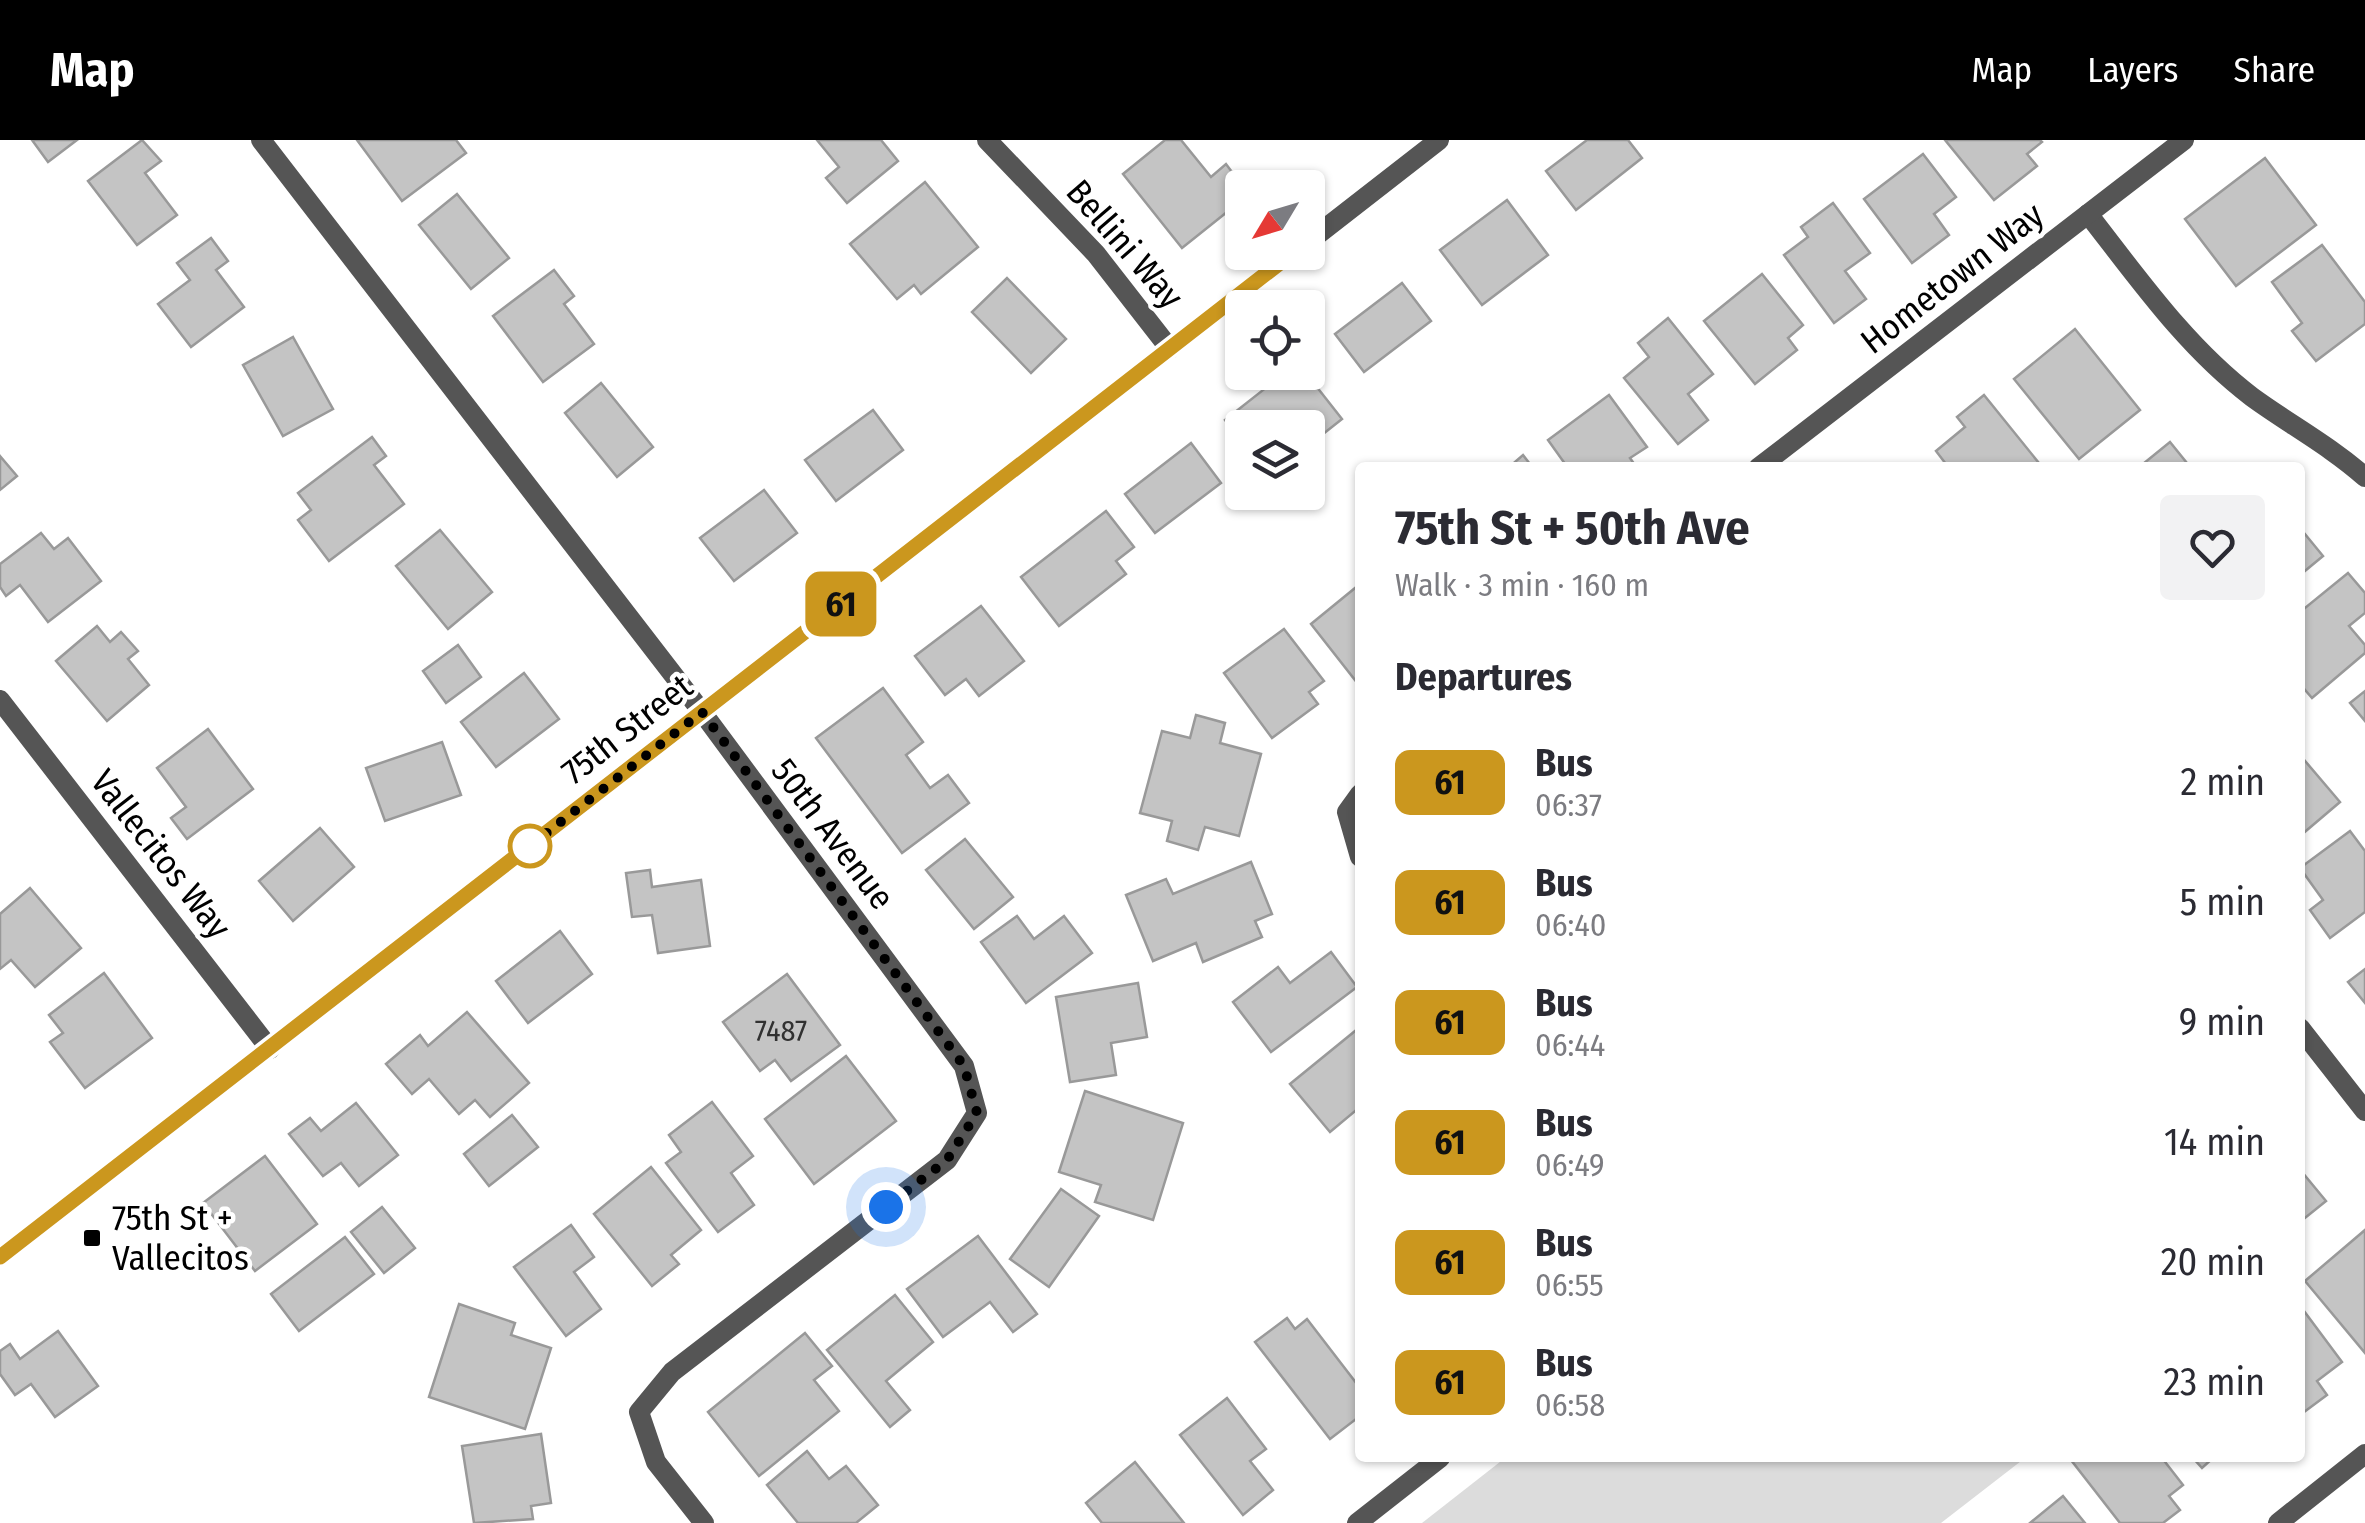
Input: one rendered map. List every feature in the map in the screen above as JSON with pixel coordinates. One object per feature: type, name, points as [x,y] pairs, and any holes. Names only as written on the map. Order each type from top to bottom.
[{"type":"street","name":"50th Avenue","points":[[260,140],[702,712],[964,1066],[977,1113],[947,1160],[672,1372],[639,1412],[656,1462],[704,1523]]},
{"type":"street","name":"Bellini Way","points":[[987,140],[1096,254],[1170,349]]},
{"type":"street","points":[[1325,229],[1439,140]]},
{"type":"street","name":"Hometown Way","points":[[1766,462],[2184,140]]},
{"type":"street","points":[[2088,214],[2202,354],[2251,396],[2365,476]]},
{"type":"street","name":"75th Street","points":[[0,1257],[1271,270]]},
{"type":"street","name":"Vallecitos Way","points":[[0,700],[270,1048]]},
{"type":"street","points":[[1355,801],[1347,812],[1355,840]]},
{"type":"street","points":[[2305,1034],[2365,1112]]},
{"type":"street","points":[[2278,1523],[2365,1454]]},
{"type":"street","points":[[1356,1523],[1435,1462]]},
{"type":"shaded area","points":[[1500,1462],[2020,1462],[1941,1523],[1422,1523]]},
{"type":"building","points":[[32,140],[77,140],[48,162]]},
{"type":"building","points":[[142,140],[161,161],[145,173],[177,215],[137,245],[88,181]]},
{"type":"building","points":[[357,140],[456,140],[466,153],[402,201]]},
{"type":"building","points":[[817,140],[881,140],[898,161],[847,203],[826,178],[839,167]]},
{"type":"building","points":[[1165,140],[1181,140],[1211,177],[1226,164],[1230,170],[1225,170],[1225,214],[1182,248],[1123,174]]},
{"type":"building","points":[[1587,140],[1628,140],[1642,158],[1576,210],[1546,171]]},
{"type":"building","points":[[1945,140],[2042,142],[2027,154],[2037,166],[1994,200]]},
{"type":"building","points":[[1923,154],[1956,197],[1934,214],[1949,235],[1912,263],[1864,199]]},
{"type":"building","points":[[2265,158],[2316,225],[2236,286],[2185,219]]},
{"type":"building","points":[[925,182],[978,247],[921,294],[914,285],[897,299],[850,244]]},
{"type":"building","points":[[457,194],[509,258],[471,289],[419,225]]},
{"type":"building","points":[[1507,200],[1548,255],[1482,305],[1440,250]]},
{"type":"building","points":[[1833,203],[1870,253],[1845,271],[1866,299],[1834,323],[1784,255],[1808,237],[1801,227]]},
{"type":"building","points":[[211,238],[228,261],[216,270],[244,307],[191,347],[158,304],[190,280],[177,263]]},
{"type":"building","points":[[2322,245],[2365,302],[2365,324],[2316,361],[2292,331],[2302,323],[2272,282]]},
{"type":"building","points":[[554,270],[574,296],[564,304],[594,344],[543,382],[493,316]]},
{"type":"building","points":[[1762,274],[1803,325],[1788,338],[1797,350],[1755,384],[1704,321]]},
{"type":"building","points":[[1007,278],[1066,339],[1031,373],[972,312]]},
{"type":"building","points":[[1402,283],[1431,321],[1364,372],[1335,334]]},
{"type":"building","points":[[1668,318],[1713,374],[1688,394],[1708,420],[1678,444],[1624,378],[1649,357],[1638,343]]},
{"type":"building","points":[[2075,329],[2140,410],[2079,459],[2014,379]]},
{"type":"building","points":[[293,337],[333,409],[283,436],[243,365]]},
{"type":"building","points":[[601,383],[653,447],[617,477],[565,413]]},
{"type":"building","points":[[1263,390],[1319,390],[1342,419],[1325,432],[1325,410],[1238,410]]},
{"type":"building","points":[[1609,395],[1647,447],[1630,458],[1633,462],[1564,462],[1548,440]]},
{"type":"building","points":[[1984,395],[2038,462],[1944,462],[1936,451],[1965,427],[1957,417]]},
{"type":"building","points":[[873,410],[903,450],[836,501],[805,460]]},
{"type":"building","points":[[372,437],[386,456],[374,465],[404,504],[329,561],[298,520],[311,510],[298,493]]},
{"type":"building","points":[[2170,442],[2186,462],[2145,462]]},
{"type":"building","points":[[1191,443],[1221,483],[1155,533],[1125,494]]},
{"type":"building","points":[[0,456],[17,476],[0,490]]},
{"type":"building","points":[[764,490],[797,533],[734,581],[700,538]]},
{"type":"building","points":[[1106,511],[1134,547],[1116,561],[1126,574],[1059,626],[1021,577]]},
{"type":"building","points":[[440,530],[492,592],[448,629],[396,566]]},
{"type":"building","points":[[41,533],[54,549],[68,538],[101,581],[48,622],[20,585],[6,596],[0,587],[0,564]]},
{"type":"building","points":[[2305,534],[2323,556],[2305,571]]},
{"type":"building","points":[[2348,573],[2365,593],[2365,613],[2349,626],[2365,645],[2365,653],[2312,698],[2305,690],[2305,608]]},
{"type":"building","points":[[1355,588],[1355,680],[1311,624]]},
{"type":"building","points":[[981,606],[1024,661],[979,696],[966,679],[945,695],[915,656]]},
{"type":"building","points":[[97,626],[110,642],[121,632],[138,651],[128,659],[149,685],[107,721],[56,661]]},
{"type":"building","points":[[1284,629],[1324,681],[1309,692],[1318,704],[1272,738],[1224,673]]},
{"type":"building","points":[[458,645],[481,677],[446,703],[423,671]]},
{"type":"building","points":[[524,673],[559,719],[496,767],[461,722]]},
{"type":"building","points":[[883,688],[923,742],[906,755],[930,788],[948,775],[969,803],[902,853],[816,738]]},
{"type":"building","points":[[2365,691],[2365,721],[2350,703]]},
{"type":"building","points":[[1196,715],[1225,723],[1220,743],[1261,754],[1239,836],[1205,827],[1198,850],[1167,841],[1172,821],[1140,813],[1162,731],[1190,738]]},
{"type":"building","points":[[208,729],[253,789],[187,839],[171,818],[186,807],[157,768]]},
{"type":"building","points":[[442,742],[461,795],[385,821],[366,768]]},
{"type":"building","points":[[2305,761],[2340,802],[2305,832]]},
{"type":"building","points":[[320,828],[354,867],[293,921],[259,881]]},
{"type":"building","points":[[2350,831],[2365,851],[2365,912],[2330,938],[2310,910],[2323,900],[2305,875],[2305,864]]},
{"type":"building","points":[[965,839],[1013,897],[974,929],[926,870]]},
{"type":"building","points":[[1251,862],[1272,914],[1255,921],[1262,937],[1203,962],[1196,943],[1153,961],[1126,895],[1166,879],[1173,894]]},
{"type":"building","points":[[650,870],[652,887],[701,880],[710,946],[658,953],[652,915],[632,917],[626,873]]},
{"type":"building","points":[[30,888],[81,948],[35,987],[11,960],[0,969],[0,914]]},
{"type":"building","points":[[1017,916],[1034,939],[1064,916],[1092,953],[1026,1003],[981,942]]},
{"type":"building","points":[[560,931],[592,974],[528,1023],[496,981]]},
{"type":"building","points":[[1331,952],[1355,989],[1271,1052],[1233,1002],[1278,967],[1290,983]]},
{"type":"building","points":[[2365,969],[2365,1003],[2348,982]]},
{"type":"building","points":[[104,973],[152,1038],[85,1088],[50,1042],[63,1033],[49,1015]]},
{"type":"building","points":[[787,974],[840,1045],[791,1081],[775,1060],[760,1071],[723,1022]]},
{"type":"building","points":[[1138,983],[1147,1037],[1111,1043],[1116,1075],[1070,1082],[1056,997]]},
{"type":"building","points":[[467,1012],[529,1083],[490,1117],[475,1100],[459,1114],[429,1079],[412,1094],[386,1064],[420,1035],[428,1046]]},
{"type":"building","points":[[1355,1031],[1355,1111],[1330,1132],[1290,1084]]},
{"type":"building","points":[[846,1056],[896,1121],[814,1184],[765,1119]]},
{"type":"building","points":[[1085,1091],[1183,1123],[1153,1220],[1095,1202],[1101,1185],[1059,1172]]},
{"type":"building","points":[[712,1102],[753,1156],[731,1173],[754,1205],[718,1232],[666,1163],[681,1152],[669,1135]]},
{"type":"building","points":[[356,1103],[398,1155],[359,1186],[341,1163],[323,1176],[289,1134],[310,1118],[321,1131]]},
{"type":"building","points":[[512,1115],[538,1147],[489,1186],[464,1154]]},
{"type":"building","points":[[265,1156],[317,1224],[255,1271],[203,1203]]},
{"type":"building","points":[[651,1167],[701,1230],[671,1255],[679,1264],[652,1286],[594,1214]]},
{"type":"building","points":[[2305,1176],[2326,1201],[2305,1218]]},
{"type":"building","points":[[1061,1189],[1099,1216],[1049,1287],[1010,1259]]},
{"type":"building","points":[[382,1207],[415,1248],[384,1273],[351,1232]]},
{"type":"building","points":[[571,1225],[594,1257],[574,1272],[601,1309],[566,1336],[514,1267]]},
{"type":"building","points":[[2365,1230],[2365,1353],[2305,1281]]},
{"type":"building","points":[[978,1236],[1037,1314],[1013,1332],[990,1302],[943,1337],[907,1289]]},
{"type":"building","points":[[345,1237],[374,1274],[299,1331],[271,1294]]},
{"type":"building","points":[[895,1295],[933,1342],[886,1381],[910,1410],[890,1427],[827,1350]]},
{"type":"building","points":[[459,1304],[515,1323],[511,1335],[551,1348],[525,1429],[429,1397]]},
{"type":"building","points":[[2305,1312],[2342,1362],[2317,1381],[2327,1395],[2305,1411]]},
{"type":"building","points":[[1287,1318],[1295,1329],[1307,1319],[1355,1381],[1355,1420],[1330,1439],[1255,1342]]},
{"type":"building","points":[[58,1331],[98,1386],[55,1417],[31,1384],[15,1395],[0,1374],[0,1351],[10,1344],[20,1359]]},
{"type":"building","points":[[805,1333],[832,1366],[814,1380],[839,1411],[759,1476],[708,1412]]},
{"type":"building","points":[[1227,1398],[1266,1449],[1250,1461],[1273,1490],[1243,1515],[1180,1435]]},
{"type":"building","points":[[541,1434],[551,1503],[531,1506],[533,1519],[474,1523],[462,1446]]},
{"type":"building","points":[[807,1451],[829,1479],[846,1466],[878,1505],[856,1523],[798,1523],[767,1485]]},
{"type":"building","points":[[1135,1462],[1184,1523],[1102,1523],[1086,1503]]},
{"type":"building","points":[[2073,1462],[2165,1462],[2183,1485],[2169,1496],[2180,1510],[2163,1523],[2120,1523]]},
{"type":"building","points":[[2063,1496],[2085,1523],[2030,1523]]},
{"type":"bus line","name":"61","points":[[0,1257],[1271,270]]},
{"type":"place","name":"75th St + Vallecitos","points":[[92,1238]]},
{"type":"route","points":[[530,846],[517,856],[702,712],[964,1066],[977,1113],[947,1160],[886,1207]]}]
